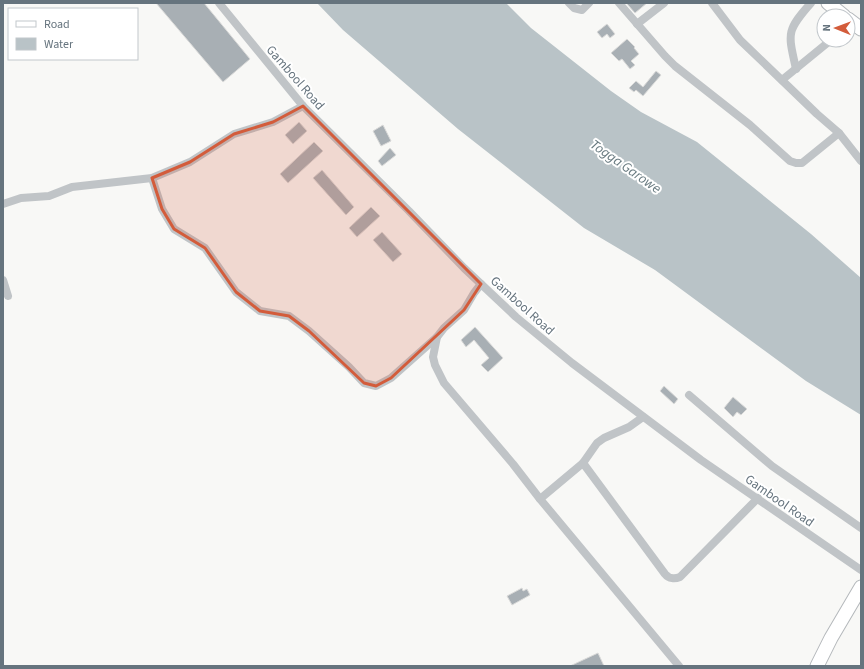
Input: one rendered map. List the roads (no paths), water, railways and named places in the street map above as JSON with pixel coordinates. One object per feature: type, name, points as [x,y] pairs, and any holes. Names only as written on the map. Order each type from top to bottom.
[{"type":"main road","points":[[816,666],[861,587]]},
{"type":"street","name":"Gambool Road","points":[[219,3],[303,106],[409,210],[464,268],[516,317],[572,363],[700,460],[758,498],[861,570]]},
{"type":"street","points":[[569,3],[574,8],[582,10],[589,3]]},
{"type":"street","points":[[619,3],[675,66],[750,125],[790,161],[802,163],[839,133]]},
{"type":"street","points":[[638,24],[664,3]]},
{"type":"street","points":[[712,3],[740,40],[817,114],[839,133],[861,161]]},
{"type":"street","points":[[796,69],[790,42],[790,32],[795,21],[811,3]]},
{"type":"street","points":[[782,80],[821,48]]},
{"type":"street","points":[[3,204],[21,198],[49,196],[72,187],[152,178],[190,162],[234,134],[272,122],[303,106]]},
{"type":"street","points":[[152,178],[162,209],[174,229],[206,248],[236,292],[260,311],[289,316],[309,331],[349,367],[364,383],[376,386],[391,378],[437,337],[444,328],[464,310],[481,284]]},
{"type":"street","points":[[3,280],[8,296]]},
{"type":"street","points":[[437,337],[434,357],[435,365],[444,383],[513,464],[540,499],[679,666]]},
{"type":"street","points":[[689,395],[772,466],[861,528]]},
{"type":"street","points":[[540,499],[583,463],[598,443],[629,427],[643,417]]},
{"type":"street","points":[[583,463],[664,574],[672,578],[680,577],[758,498]]},
{"type":"water","name":"Togga Garowe","points":[[317,3],[506,3],[531,28],[611,91],[641,112],[697,142],[811,234],[861,278],[861,415],[806,381],[655,270],[584,228],[458,129],[343,30]]}]
